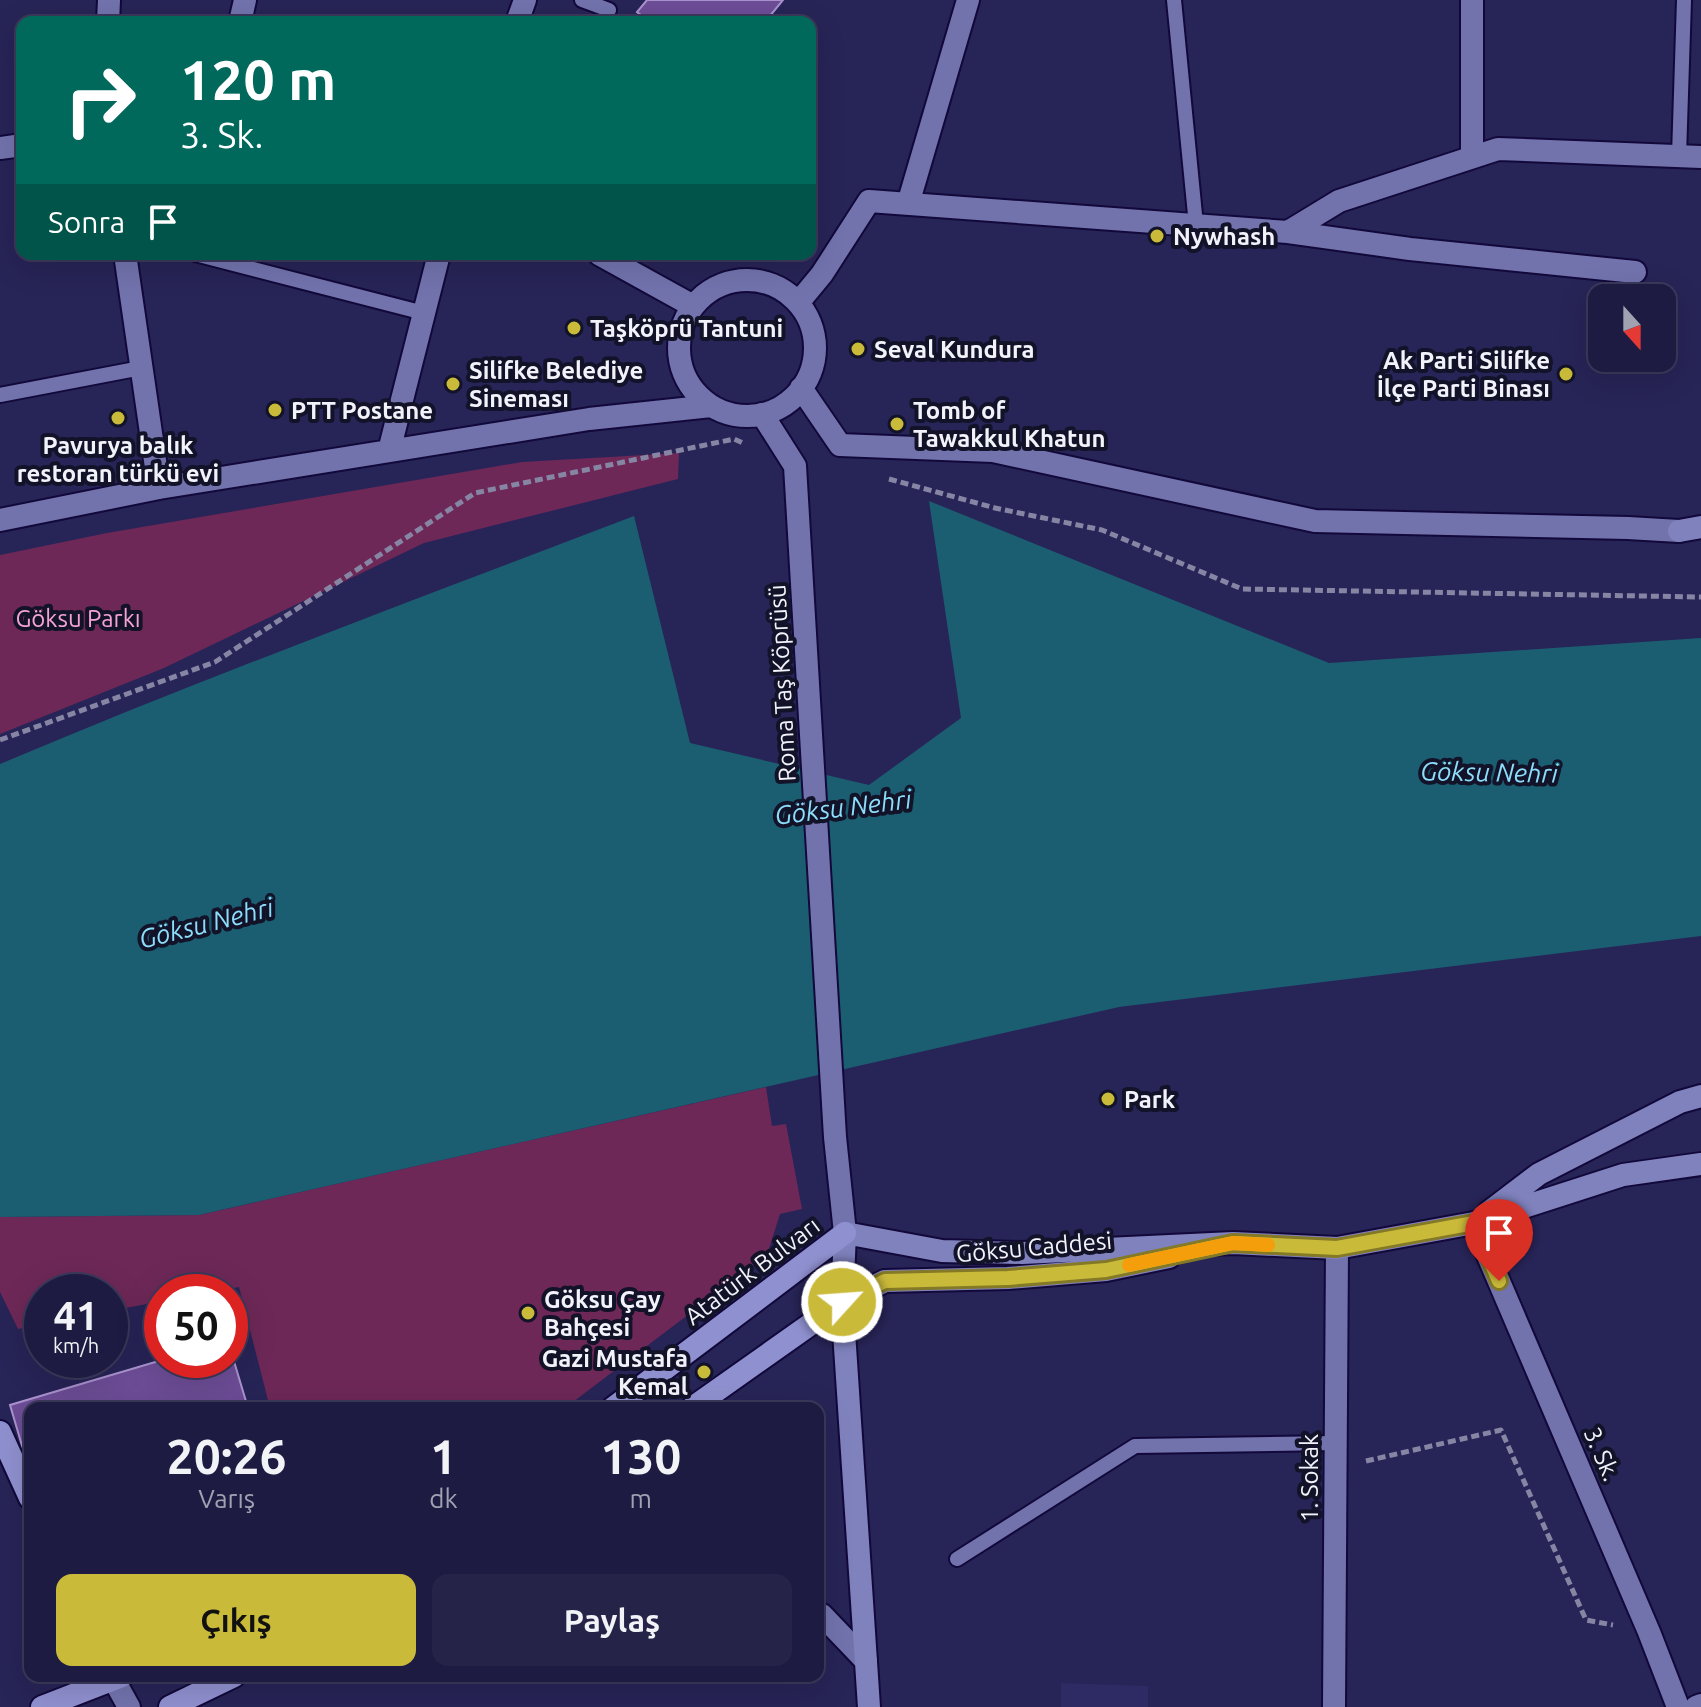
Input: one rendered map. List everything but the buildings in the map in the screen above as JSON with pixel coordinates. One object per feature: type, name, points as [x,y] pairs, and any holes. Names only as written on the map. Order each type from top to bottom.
[{"type":"main road","name":"Göksu Caddesi","points":[[1474,1223],[1539,1174],[1680,1102],[1701,1096]]},
{"type":"main road","name":"Göksu Caddesi","points":[[845,1233],[942,1251],[1022,1253],[1233,1243],[1337,1248],[1474,1223],[1623,1175],[1701,1164]]},
{"type":"main road","points":[[845,1233],[842,1302],[869,1707]]},
{"type":"main road","name":"Atatürk Bulvarı","points":[[621,1402],[845,1233]]},
{"type":"main road","name":"Göksu Caddesi","points":[[842,1302],[885,1281],[1008,1278],[1106,1270],[1233,1243]]},
{"type":"main road","points":[[700,1402],[842,1302]]},
{"type":"main road","points":[[0,1432],[24,1485]]},
{"type":"main road","points":[[42,1707],[104,1682]]},
{"type":"main road","points":[[170,1707],[222,1682]]},
{"type":"street","points":[[908,204],[968,0]]},
{"type":"street","points":[[1472,0],[1472,157]]},
{"type":"street","points":[[1288,232],[1339,201],[1498,149],[1690,156]]},
{"type":"street","points":[[798,303],[822,274],[869,201],[1288,232],[1410,249],[1635,272]]},
{"type":"street","points":[[126,260],[159,488]]},
{"type":"street","points":[[389,451],[437,260]]},
{"type":"street","points":[[610,260],[693,306]]},
{"type":"street","points":[[753,280],[774,285],[798,303],[807,315],[815,336],[815,357],[808,379],[795,397],[776,410],[754,416],[731,414],[711,406],[694,390],[683,371],[679,349],[683,326],[693,306],[710,291],[730,282],[753,280]]},
{"type":"street","points":[[801,388],[840,445],[993,451],[1315,521],[1694,530]]},
{"type":"street","points":[[0,520],[159,488],[389,451],[589,419],[711,406]]},
{"type":"street","name":"Roma Taş Köprüsü","points":[[762,414],[795,466],[835,1137],[845,1233]]},
{"type":"street","name":"3. Sk.","points":[[1474,1223],[1649,1632],[1678,1707]]},
{"type":"street","name":"1. Sokak","points":[[1334,1707],[1337,1248]]},
{"type":"street","points":[[824,1617],[866,1661]]},
{"type":"street","points":[[118,1682],[129,1707]]},
{"type":"lane","points":[[582,0],[609,10]]},
{"type":"lane","points":[[1174,0],[1196,225]]},
{"type":"lane","points":[[1684,0],[1690,156]]},
{"type":"lane","points":[[218,260],[424,313]]},
{"type":"lane","points":[[0,395],[141,368]]},
{"type":"lane","points":[[957,1559],[1135,1446],[1335,1443]]},
{"type":"path","points":[[0,740],[215,662],[475,493],[734,439],[746,445]]},
{"type":"path","points":[[883,478],[995,508],[1102,530],[1242,589],[1701,597]]},
{"type":"path","points":[[1335,1468],[1501,1430],[1586,1620],[1649,1632]]},
{"type":"shaded area","points":[[1061,1683],[1148,1686],[1148,1707],[1061,1707]]},
{"type":"green space","name":"Göksu Parkı","points":[[679,453],[678,479],[424,543],[164,668],[0,734],[0,555],[107,533],[522,462]]},
{"type":"green space","points":[[766,1087],[772,1126],[786,1124],[802,1209],[780,1214],[767,1255],[573,1402],[268,1402],[248,1322],[248,1274],[144,1274],[144,1304],[128,1308],[128,1274],[24,1274],[24,1328],[18,1329],[0,1292],[0,1217],[199,1215]]},
{"type":"water","name":"Göksu Nehri","points":[[929,501],[1329,663],[1701,638],[1701,936],[1119,1007],[199,1215],[0,1217],[0,764],[237,668],[634,516],[690,743],[869,785],[961,718]]},
{"type":"slow traffic","points":[[1129,1265],[1233,1243],[1268,1245]]},
{"type":"place","name":"Nywhash","points":[[1157,236]]},
{"type":"place","name":"Taşköprü Tantuni","points":[[574,328]]},
{"type":"place","name":"Seval Kundura","points":[[858,349]]},
{"type":"place","name":"Ak Parti Silifke İlçe Parti Binası","points":[[1566,374]]},
{"type":"place","name":"Silifke Belediye Sineması","points":[[453,384]]},
{"type":"place","name":"PTT Postane","points":[[275,410]]},
{"type":"place","name":"Pavurya balık restoran türkü evi","points":[[118,418]]},
{"type":"place","name":"Tomb of Tawakkul Khatun","points":[[897,424]]},
{"type":"place","name":"Park","points":[[1108,1099]]},
{"type":"place","name":"Göksu Çay Bahçesi","points":[[528,1313]]},
{"type":"place","name":"Gazi Mustafa Kemal","points":[[704,1372]]},
{"type":"route","points":[[842,1302],[885,1281],[1008,1278],[1106,1270],[1233,1243],[1337,1248],[1474,1223],[1499,1281]]}]
